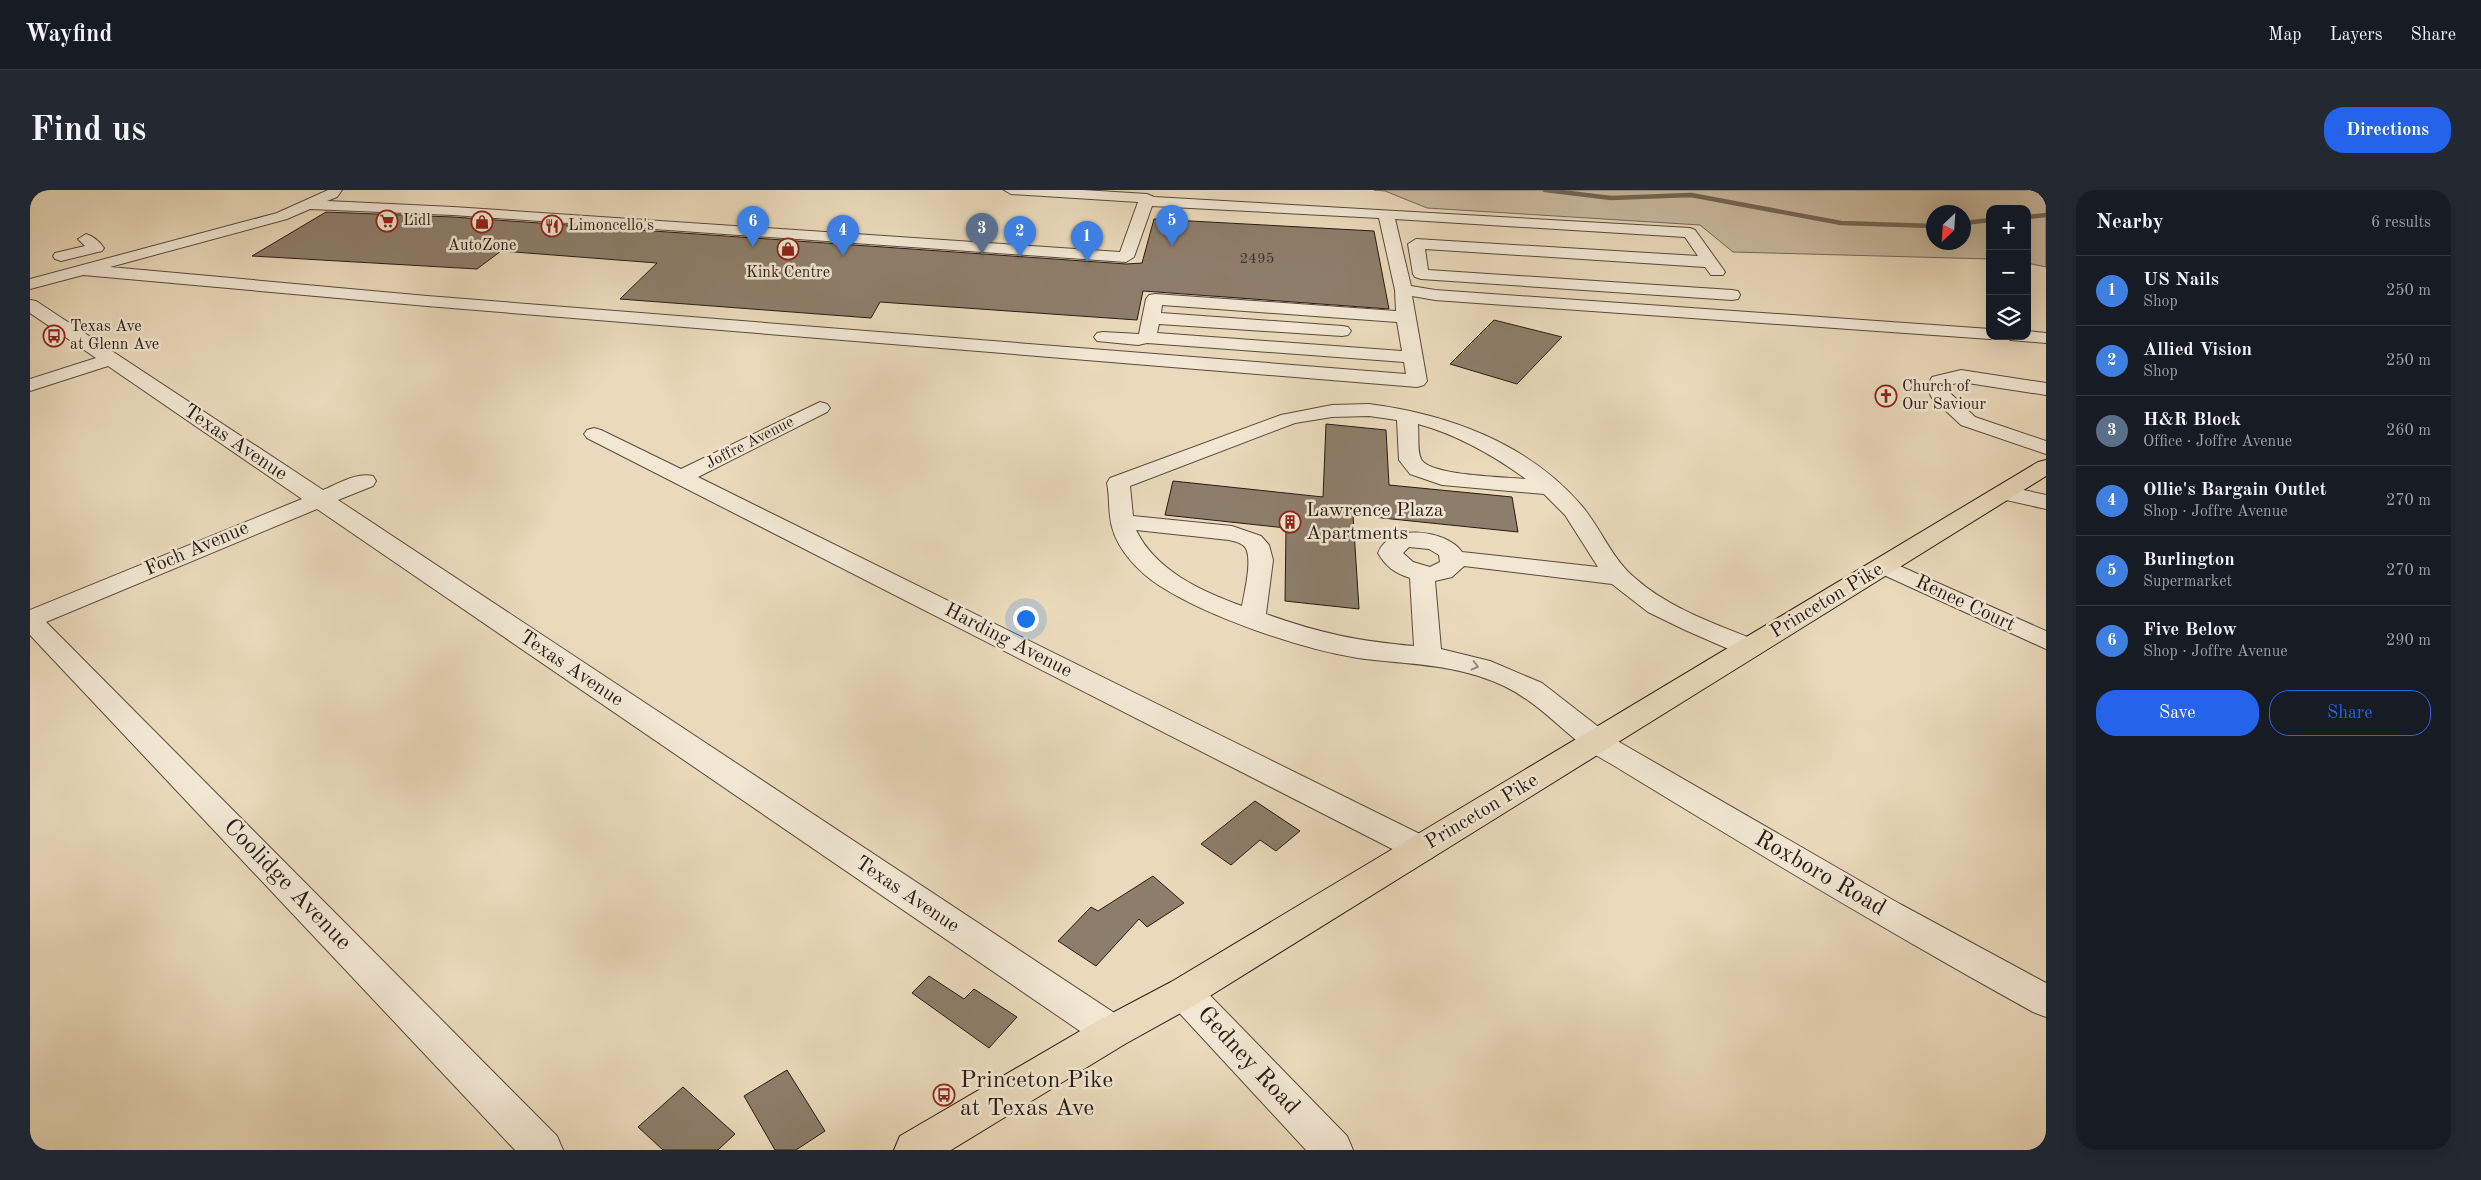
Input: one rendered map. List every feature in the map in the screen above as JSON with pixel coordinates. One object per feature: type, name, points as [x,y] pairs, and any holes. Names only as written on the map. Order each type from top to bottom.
[{"type":"main road","name":"Princeton Pike","points":[[914,1150],[1112,1032],[1184,993],[2046,468]]},
{"type":"street","points":[[30,284],[282,216],[332,194],[335,190]]},
{"type":"street","points":[[308,205],[453,211],[1126,257],[1147,198],[1010,190]]},
{"type":"street","points":[[1146,201],[1387,220],[1690,233],[1732,295]]},
{"type":"street","points":[[84,270],[427,302],[1417,380],[1405,316],[1403,290],[1387,220]]},
{"type":"street","points":[[49,259],[96,248],[86,239]]},
{"type":"street","points":[[1710,262],[1416,244],[1421,274],[1732,295],[1758,304]]},
{"type":"street","points":[[1396,256],[1721,278]]},
{"type":"street","points":[[1403,290],[1430,286],[1758,304],[1986,324]]},
{"type":"street","points":[[1403,290],[1435,295],[1986,334]]},
{"type":"street","points":[[1147,338],[1155,299],[1405,316]]},
{"type":"street","name":"Texas Avenue","points":[[30,305],[1112,1032]]},
{"type":"street","points":[[1151,318],[1359,333]]},
{"type":"street","points":[[850,336],[876,324],[902,323],[1020,331]]},
{"type":"street","points":[[2031,326],[2046,327]]},
{"type":"street","points":[[1389,335],[1409,336]]},
{"type":"street","points":[[1089,336],[1138,340],[1147,338],[1413,357]]},
{"type":"street","points":[[2031,337],[2046,338]]},
{"type":"street","points":[[30,385],[111,360]]},
{"type":"street","points":[[2046,389],[1961,376],[1940,381],[1938,394],[1968,421],[2046,448]]},
{"type":"street","points":[[1919,383],[1939,386]]},
{"type":"street","name":"Joffre Avenue","points":[[681,477],[820,408]]},
{"type":"street","name":"Roxboro Road","points":[[1406,416],[1349,410],[1295,417],[1158,466],[1118,483],[1124,530],[1138,553],[1156,571],[1213,605],[1343,647],[1428,656],[1485,668],[1521,683],[1548,698],[1597,742],[1845,889],[1971,961],[2046,1001]]},
{"type":"street","points":[[1550,488],[1442,478],[1418,469],[1410,460],[1406,416],[1442,423],[1498,448],[1526,468],[1550,488],[1568,504],[1624,584],[1698,626],[1750,648]]},
{"type":"street","name":"Harding Avenue","points":[[594,434],[1421,849]]},
{"type":"street","name":"Foch Avenue","points":[[30,619],[365,481]]},
{"type":"street","points":[[2005,493],[2046,502]]},
{"type":"street","points":[[1123,522],[1232,533],[1257,544],[1262,556],[1252,618]]},
{"type":"street","points":[[1454,558],[1454,564],[1450,569],[1442,572],[1422,574],[1407,570],[1390,557],[1392,546],[1406,539],[1426,540],[1444,547],[1454,558],[1619,577]]},
{"type":"street","name":"Renee Court","points":[[1884,566],[2046,641]]},
{"type":"street","points":[[1422,574],[1428,656]]},
{"type":"street","name":"Coolidge Avenue","points":[[30,619],[544,1150]]},
{"type":"street","name":"Gedney Road","points":[[1184,993],[1332,1150]]},
{"type":"shaded area","points":[[1374,190],[2046,190],[2046,267],[2031,264],[2031,205],[1986,205],[1986,259],[1733,252],[1700,225],[1427,208],[1385,191]]},
{"type":"building","points":[[326,212],[453,217],[1126,264],[1142,263],[1154,219],[1374,231],[1389,309],[1143,291],[1137,320],[880,302],[871,318],[620,299],[657,263],[501,251],[477,269],[252,256]]},
{"type":"building","points":[[1494,320],[1562,337],[1517,384],[1450,364]]},
{"type":"building","name":"Lawrence Plaza Apartments","points":[[1326,424],[1386,430],[1389,485],[1512,497],[1518,532],[1353,515],[1359,609],[1285,601],[1286,528],[1165,515],[1173,481],[1323,497]]},
{"type":"building","points":[[1255,801],[1300,831],[1276,851],[1260,840],[1231,865],[1201,844]]},
{"type":"building","points":[[1153,876],[1184,903],[1147,927],[1139,919],[1096,966],[1058,941],[1091,907],[1098,911]]},
{"type":"building","points":[[929,976],[964,999],[974,989],[1017,1017],[989,1048],[912,993]]},
{"type":"building","points":[[787,1070],[825,1131],[796,1150],[775,1150],[744,1096]]},
{"type":"building","points":[[683,1087],[735,1134],[718,1150],[663,1150],[638,1127]]},
{"type":"waterway","points":[[1545,190],[1611,198],[1691,195],[1841,223],[1926,226]]},
{"type":"waterway","points":[[2031,217],[2046,215]]},
{"type":"waterway","points":[[1971,222],[1986,220]]},
{"type":"place","name":"Lidl","points":[[387,221]]},
{"type":"place","name":"AutoZone","points":[[482,222]]},
{"type":"place","name":"Limoncello's","points":[[552,226]]},
{"type":"place","name":"Burlington","points":[[1172,246]]},
{"type":"place","name":"Five Below","points":[[753,247]]},
{"type":"place","name":"Kink Centre","points":[[788,249]]},
{"type":"place","name":"H&R Block","points":[[982,254]]},
{"type":"place","name":"Ollie's Bargain Outlet","points":[[843,256]]},
{"type":"place","name":"Allied Vision","points":[[1020,257]]},
{"type":"place","name":"US Nails","points":[[1087,262]]},
{"type":"place","name":"Texas Ave at Glenn Ave","points":[[54,336]]},
{"type":"place","name":"Church of Our Saviour","points":[[1886,396]]},
{"type":"place","name":"Lawrence Plaza Apartments","points":[[1290,522]]},
{"type":"place","name":"Princeton Pike at Texas Ave","points":[[944,1095]]}]
